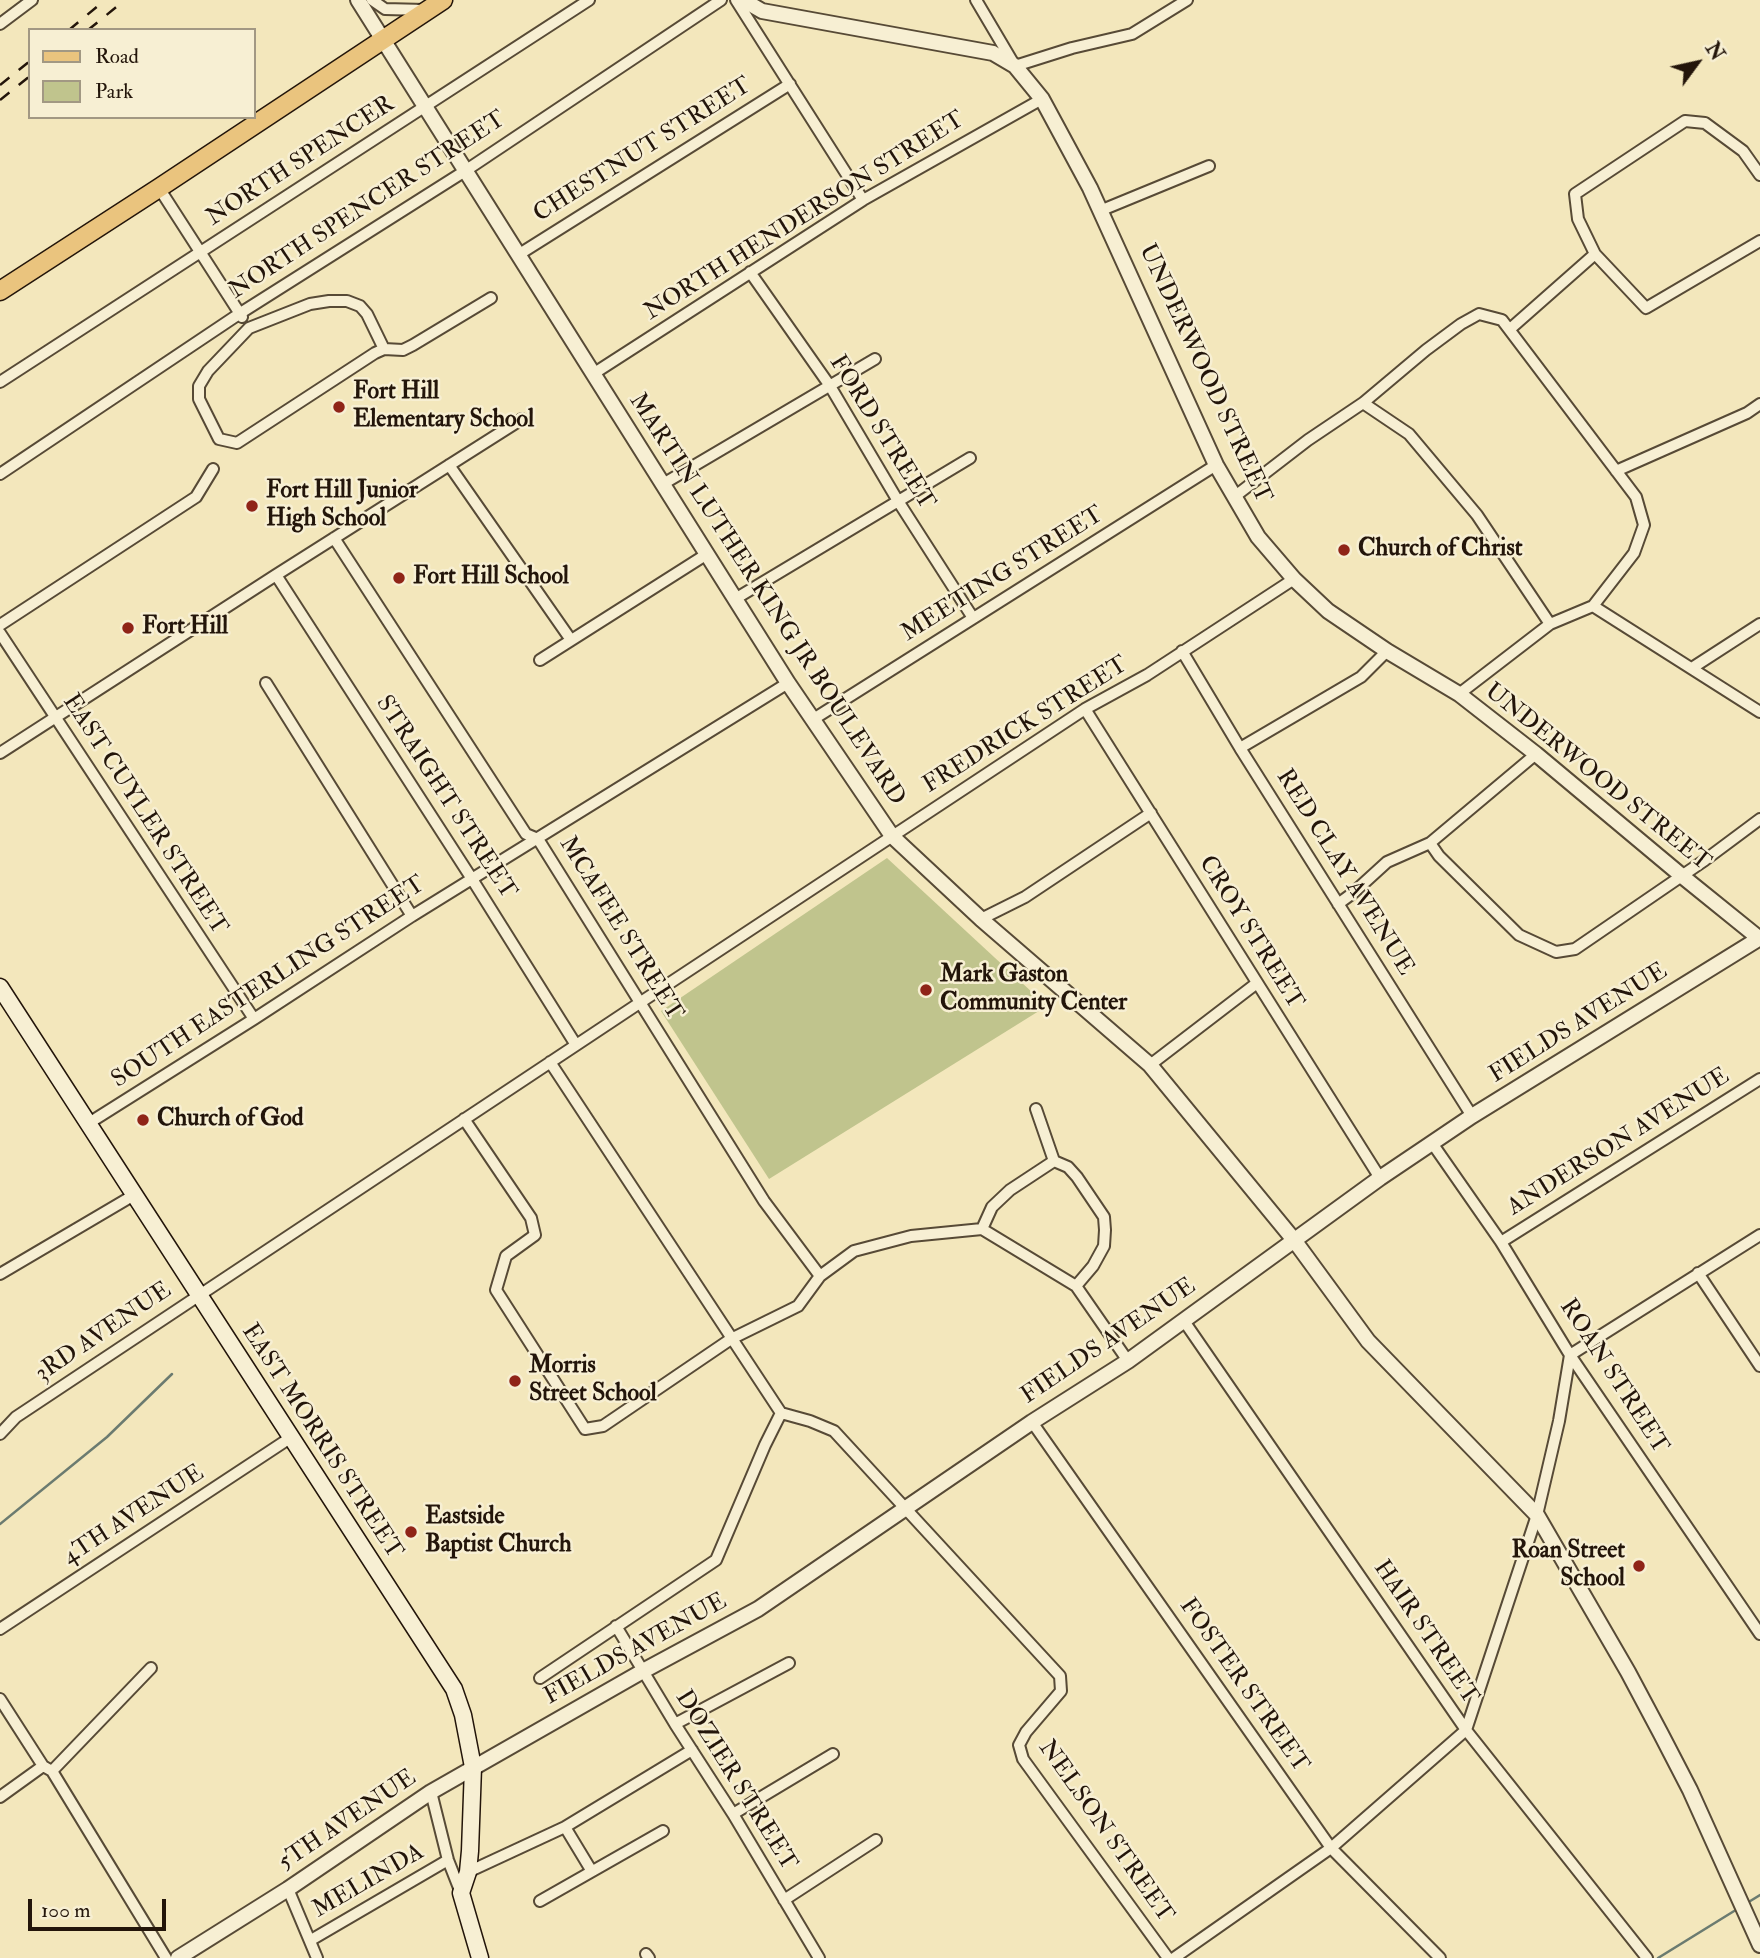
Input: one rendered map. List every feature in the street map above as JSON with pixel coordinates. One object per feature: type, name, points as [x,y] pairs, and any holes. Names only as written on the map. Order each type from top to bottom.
[{"type":"main road","points":[[0,291],[371,49],[378,32],[435,5]]},
{"type":"main road","name":"EAST MORRIS STREET","points":[[0,987],[453,1689],[463,1715],[473,1767],[470,1851],[468,1872],[461,1893]]},
{"type":"main road","points":[[461,1893],[480,1958]]},
{"type":"street","points":[[0,24],[32,0]]},
{"type":"street","name":"MARTIN LUTHER KING JR BOULEVARD","points":[[358,0],[788,684],[892,836],[981,919],[1150,1065],[1293,1240],[1368,1342],[1537,1516],[1661,1734],[1690,1790],[1760,1945]]},
{"type":"street","points":[[372,0],[386,9],[435,5]]},
{"type":"street","name":"NORTH SPENCER","points":[[0,382],[589,0]]},
{"type":"street","name":"NORTH SPENCER STREET","points":[[0,474],[239,314],[465,171],[721,0]]},
{"type":"street","points":[[736,0],[863,200]]},
{"type":"street","points":[[743,0],[762,11],[993,53],[1015,66],[1072,48],[1132,34],[1187,0]]},
{"type":"street","name":"UNDERWOOD STREET","points":[[976,0],[1015,66],[1042,99],[1102,210],[1216,465],[1258,537],[1294,579],[1328,611],[1387,651],[1459,694],[1760,938]]},
{"type":"street","name":"CHESTNUT STREET","points":[[518,255],[790,84]]},
{"type":"street","name":"NORTH HENDERSON STREET","points":[[593,374],[863,200],[1042,99]]},
{"type":"street","points":[[1760,175],[1743,151],[1705,123],[1685,121],[1575,194],[1578,219],[1595,254],[1646,308],[1760,241]]},
{"type":"street","points":[[1102,210],[1209,166]]},
{"type":"street","points":[[159,188],[249,328]]},
{"type":"street","points":[[1510,329],[1595,254]]},
{"type":"street","name":"FORD STREET","points":[[750,272],[830,386],[898,501],[973,618]]},
{"type":"street","points":[[384,348],[367,314],[360,306],[347,301],[329,300],[310,304],[249,328],[208,371],[199,386],[202,406],[219,439],[237,443],[384,348],[403,350],[491,298]]},
{"type":"street","points":[[1234,497],[1308,440],[1363,403],[1461,324],[1479,314],[1502,320],[1636,497],[1644,525],[1634,553],[1593,606],[1550,624],[1459,694]]},
{"type":"street","points":[[663,484],[874,359]]},
{"type":"street","points":[[1363,403],[1409,434],[1426,454],[1477,515],[1550,624]]},
{"type":"street","points":[[1616,471],[1747,413],[1760,404]]},
{"type":"street","points":[[0,753],[522,419]]},
{"type":"street","points":[[735,599],[970,458]]},
{"type":"street","points":[[449,465],[571,640]]},
{"type":"street","name":"MEETING STREET","points":[[812,720],[1216,465]]},
{"type":"street","points":[[0,625],[196,498],[213,470]]},
{"type":"street","name":"MCAFEE STREET","points":[[334,538],[526,834],[538,839],[764,1201],[820,1276]]},
{"type":"street","points":[[540,660],[707,554]]},
{"type":"street","name":"STRAIGHT STREET","points":[[276,575],[576,1045]]},
{"type":"street","name":"FREDRICK STREET","points":[[464,1119],[1085,709],[1147,675],[1294,579]]},
{"type":"street","points":[[1593,606],[1760,712]]},
{"type":"street","points":[[1692,668],[1760,624]]},
{"type":"street","name":"EAST CUYLER STREET","points":[[0,633],[254,1019]]},
{"type":"street","name":"RED CLAY AVENUE","points":[[1182,651],[1240,748],[1472,1116]]},
{"type":"street","points":[[1240,748],[1361,677],[1387,651]]},
{"type":"street","points":[[266,682],[412,916]]},
{"type":"street","name":"SOUTH EASTERLING STREET","points":[[89,1123],[412,916],[788,684]]},
{"type":"street","name":"CROY STREET","points":[[1085,709],[1380,1178]]},
{"type":"street","points":[[1338,904],[1387,862],[1430,843],[1536,754]]},
{"type":"street","points":[[981,919],[1026,897],[1151,813]]},
{"type":"street","points":[[1430,843],[1439,856],[1519,935],[1556,952],[1575,949],[1682,876],[1760,818]]},
{"type":"street","name":"FIELDS AVENUE","points":[[473,1767],[758,1609],[1032,1422],[1128,1360],[1380,1178],[1472,1116],[1760,938]]},
{"type":"street","points":[[1150,1065],[1257,983]]},
{"type":"street","points":[[550,1062],[781,1413],[834,1431],[905,1508]]},
{"type":"street","name":"ANDERSON AVENUE","points":[[1501,1242],[1760,1079]]},
{"type":"street","points":[[1036,1109],[1054,1161],[1068,1167],[1104,1217],[1104,1246],[1093,1266],[1076,1286]]},
{"type":"street","points":[[464,1119],[531,1218],[535,1235],[506,1256],[496,1290],[585,1429],[603,1426],[731,1339],[798,1306],[820,1276],[855,1251],[911,1236],[982,1229],[1076,1286],[1128,1360]]},
{"type":"street","name":"3RD AVENUE","points":[[0,1434],[16,1417],[464,1119]]},
{"type":"street","name":"ROAN STREET","points":[[1432,1143],[1501,1242],[1570,1355],[1760,1634]]},
{"type":"street","points":[[982,1229],[992,1207],[1010,1190],[1054,1161]]},
{"type":"street","points":[[2,1269],[134,1195]]},
{"type":"street","points":[[1171,1958],[1331,1848],[1466,1730],[1537,1516],[1559,1420],[1570,1355],[1760,1235]]},
{"type":"street","points":[[1698,1273],[1760,1366]]},
{"type":"street","name":"HAIR STREET","points":[[1184,1321],[1466,1730],[1647,1958]]},
{"type":"street","points":[[540,1678],[716,1560],[781,1413]]},
{"type":"street","name":"FOSTER STREET","points":[[1032,1422],[1331,1848],[1440,1958]]},
{"type":"street","name":"4TH AVENUE","points":[[0,1629],[290,1438]]},
{"type":"street","name":"NELSON STREET","points":[[905,1508],[1060,1676],[1061,1691],[1018,1745],[1023,1759],[1171,1958]]},
{"type":"street","name":"DOZIER STREET","points":[[616,1626],[819,1958]]},
{"type":"street","points":[[675,1724],[789,1663]]},
{"type":"street","points":[[0,1797],[48,1768],[150,1668]]},
{"type":"street","points":[[0,1699],[48,1768],[166,1958]]},
{"type":"street","points":[[468,1872],[565,1827],[692,1750]]},
{"type":"street","points":[[733,1814],[833,1754]]},
{"type":"street","name":"5TH AVENUE","points":[[178,1958],[473,1767]]},
{"type":"street","points":[[431,1792],[449,1860],[461,1893]]},
{"type":"street","points":[[565,1827],[591,1870]]},
{"type":"street","points":[[540,1901],[663,1831]]},
{"type":"street","points":[[784,1900],[876,1840]]},
{"type":"street","name":"MELINDA","points":[[310,1940],[449,1860]]},
{"type":"street","points":[[288,1889],[317,1958]]},
{"type":"green space","points":[[887,858],[1047,1006],[769,1179],[661,1011]]},
{"type":"waterway","points":[[0,1524],[107,1437],[172,1374]]},
{"type":"waterway","points":[[1747,1903],[1760,1895]]},
{"type":"waterway","points":[[1658,1958],[1739,1908]]},
{"type":"railway","points":[[71,28],[105,0]]},
{"type":"railway","points":[[90,28],[125,0]]},
{"type":"railway","points":[[0,85],[28,63]]},
{"type":"railway","points":[[0,100],[28,78]]},
{"type":"place","name":"Fort Hill Elementary School","points":[[339,407]]},
{"type":"place","name":"Fort Hill Junior High School","points":[[252,506]]},
{"type":"place","name":"Church of Christ","points":[[1344,550]]},
{"type":"place","name":"Fort Hill School","points":[[399,578]]},
{"type":"place","name":"Fort Hill","points":[[128,628]]},
{"type":"place","name":"Mark Gaston Community Center","points":[[926,990]]},
{"type":"place","name":"Church of God","points":[[143,1120]]},
{"type":"place","name":"Morris Street School","points":[[515,1381]]},
{"type":"place","name":"Eastside Baptist Church","points":[[411,1532]]},
{"type":"place","name":"Roan Street School","points":[[1639,1566]]}]
